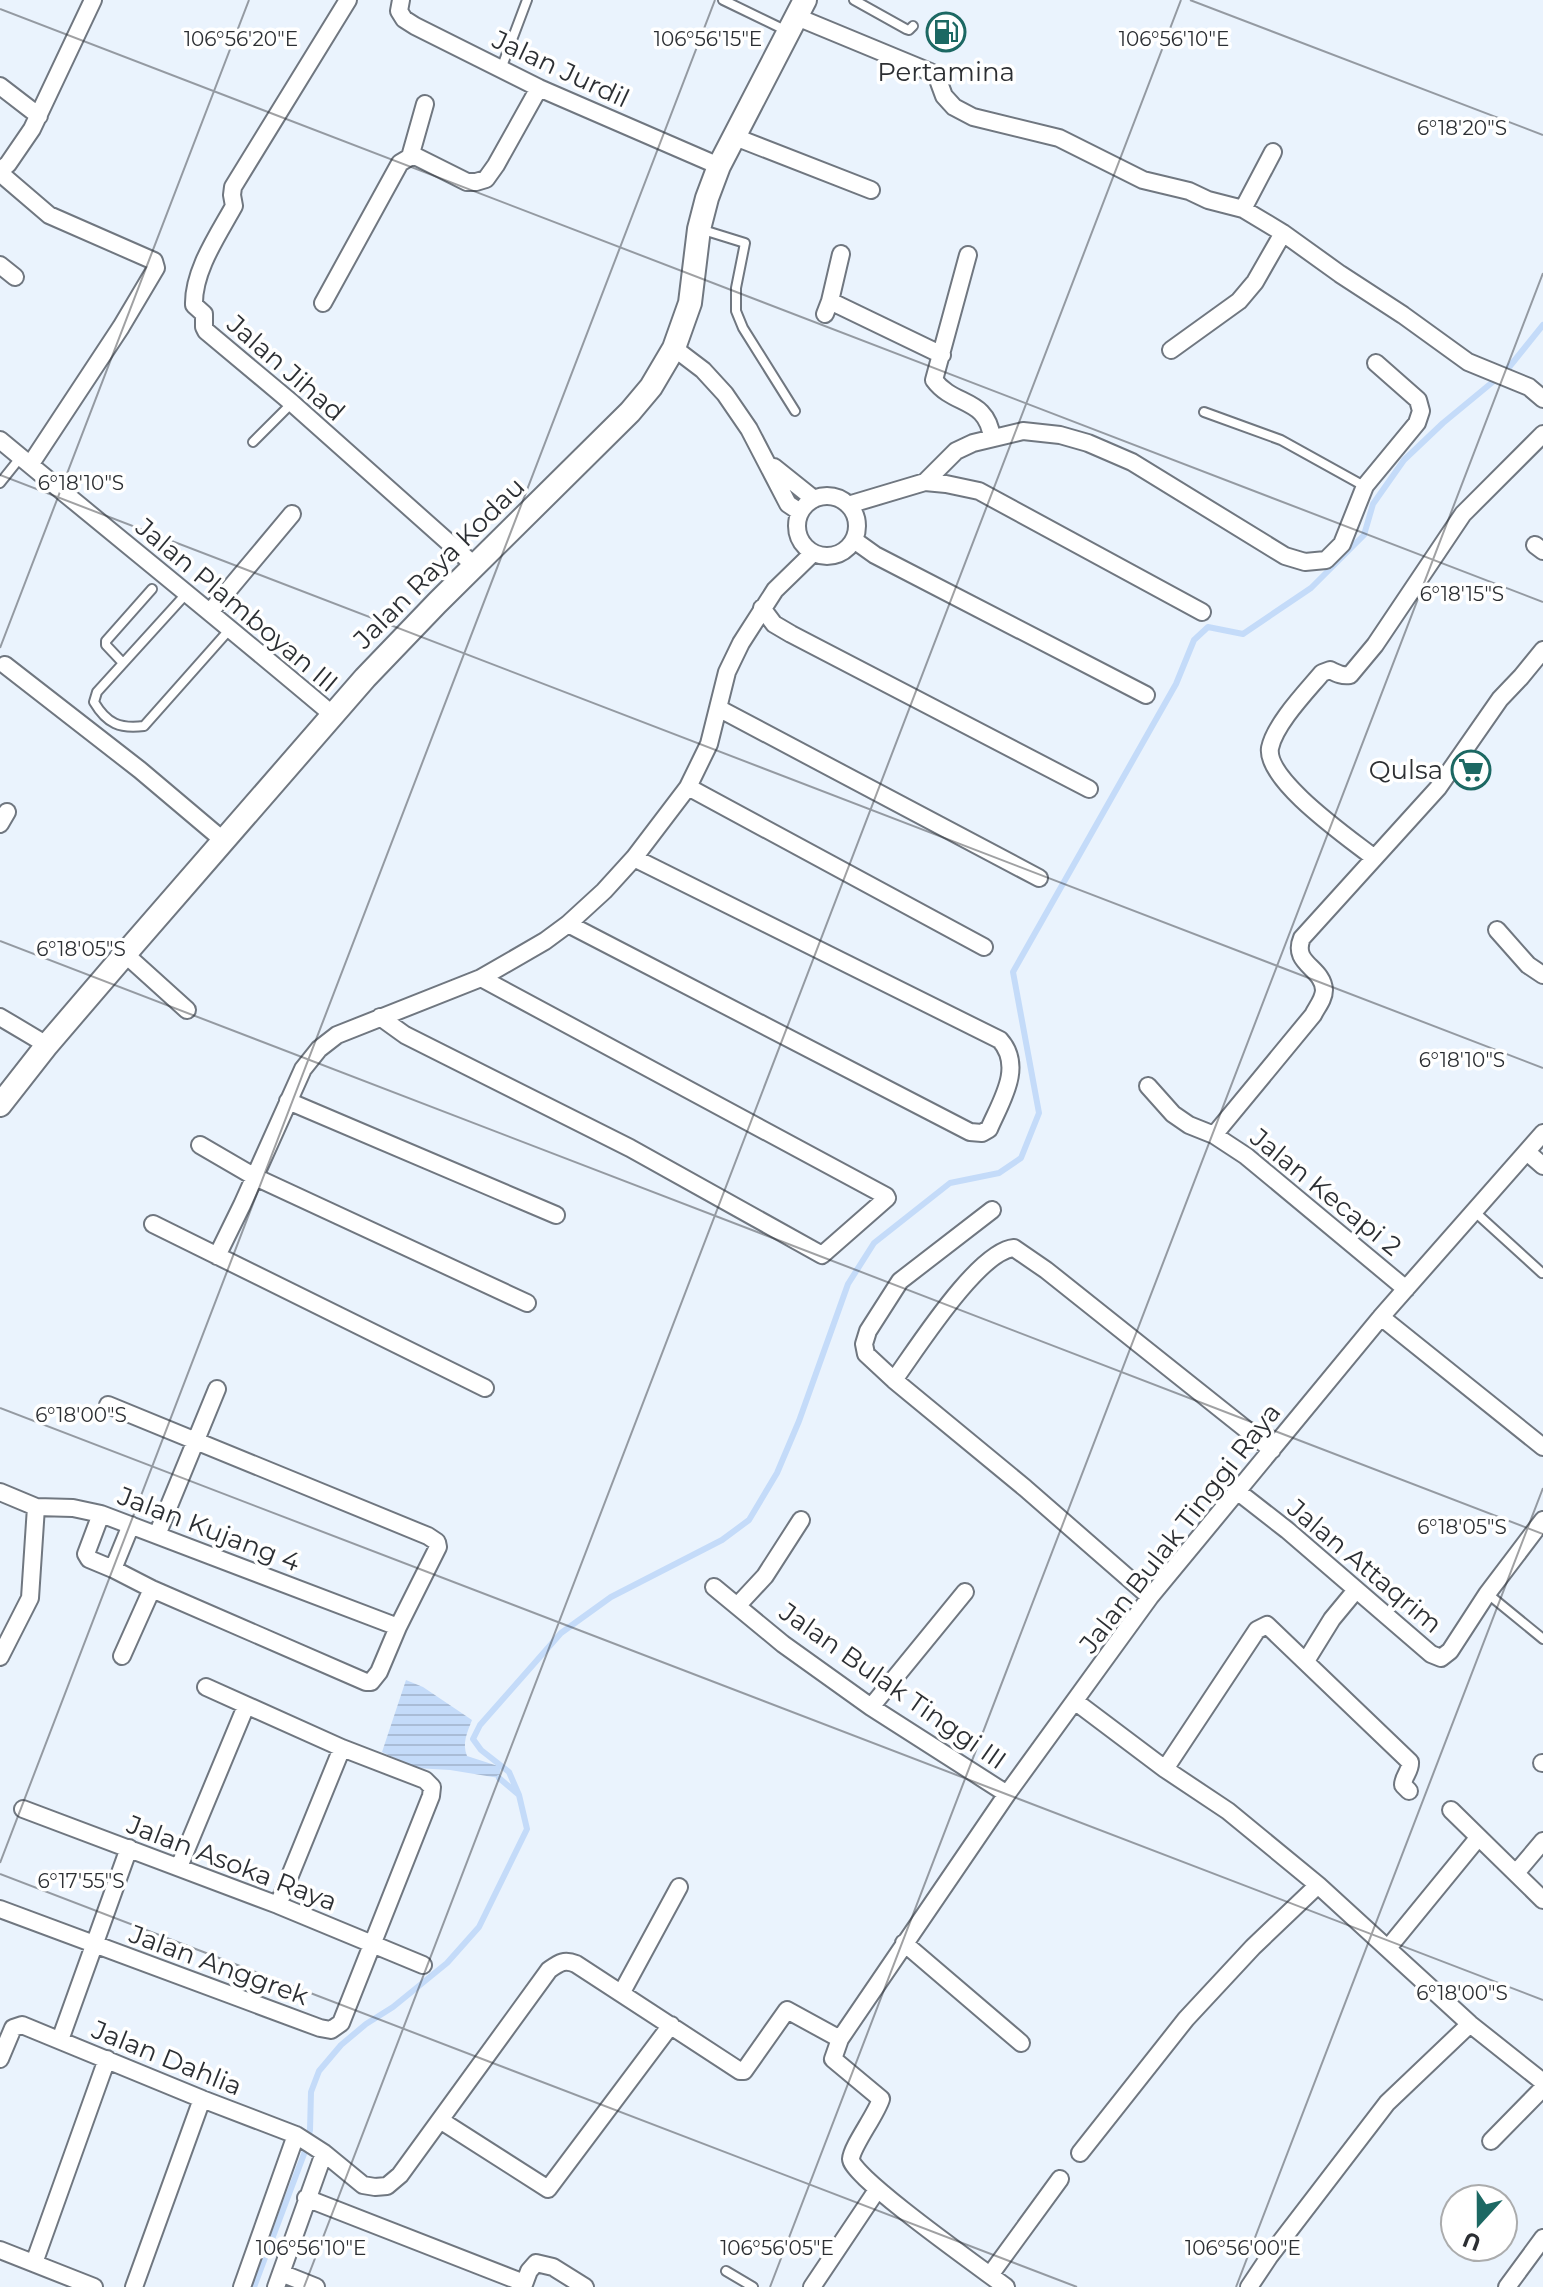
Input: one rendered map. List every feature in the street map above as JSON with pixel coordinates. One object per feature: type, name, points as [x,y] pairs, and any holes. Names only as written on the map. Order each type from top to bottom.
[{"type":"street","points":[[26,461],[121,327],[156,268],[154,261],[49,215],[0,172],[32,129],[93,0]]},
{"type":"street","name":"Jalan Jihad","points":[[348,0],[233,187],[234,206],[215,240],[194,293],[194,305],[204,314],[206,331],[474,565]]},
{"type":"street","name":"Jalan Jurdil","points":[[401,0],[399,11],[404,19],[539,88],[719,166]]},
{"type":"street","points":[[797,16],[930,72],[937,77],[944,96],[954,107],[973,117],[1059,138],[1143,180],[1243,209],[1283,233],[1468,362],[1529,387],[1543,399]]},
{"type":"street","name":"Jalan Raya Kodau","points":[[0,1105],[47,1045],[365,678],[474,565],[630,412],[651,387],[674,348],[690,303],[699,229],[719,166],[797,16]]},
{"type":"street","points":[[0,86],[39,116]]},
{"type":"street","points":[[323,303],[400,163],[417,157],[467,182],[486,179],[539,88]]},
{"type":"street","points":[[410,157],[425,104]]},
{"type":"street","points":[[735,137],[871,190]]},
{"type":"street","points":[[1243,209],[1273,152]]},
{"type":"street","points":[[1171,350],[1239,301],[1255,282],[1283,233]]},
{"type":"street","points":[[841,254],[828,308],[942,355]]},
{"type":"street","points":[[968,255],[934,380],[940,388],[979,410],[990,421],[992,438]]},
{"type":"street","points":[[0,265],[15,277]]},
{"type":"street","points":[[674,348],[703,370],[725,394],[768,462],[788,504],[800,512]]},
{"type":"street","points":[[925,482],[956,451],[973,443],[1023,431],[1060,435],[1132,462],[1285,556],[1305,562],[1326,560],[1342,544],[1365,486],[1417,423],[1421,411],[1418,400],[1376,363]]},
{"type":"street","points":[[1543,434],[1463,514],[1375,645],[1350,675],[1340,675],[1330,670],[1322,673],[1279,727],[1270,747],[1270,760],[1275,771],[1296,794],[1373,857],[1438,788],[1500,699],[1543,650]]},
{"type":"street","name":"Jalan Plamboyan III","points":[[0,440],[333,715]]},
{"type":"street","points":[[768,462],[814,499]]},
{"type":"street","points":[[848,505],[925,482],[979,491],[1202,612]]},
{"type":"street","points":[[832,497],[848,505],[857,522],[854,540],[840,553],[822,556],[813,553],[800,539],[797,530],[800,512],[814,499],[832,497]]},
{"type":"street","points":[[210,612],[292,514]]},
{"type":"street","points":[[854,540],[875,555],[1146,695]]},
{"type":"street","points":[[217,1256],[303,1069],[319,1049],[337,1035],[481,978],[545,941],[604,891],[634,858],[688,787],[709,744],[727,672],[762,608],[775,590],[813,553]]},
{"type":"street","points":[[762,608],[774,624],[791,634],[1089,789]]},
{"type":"street","points":[[5,665],[140,770],[224,841]]},
{"type":"street","points":[[718,708],[1039,878]]},
{"type":"street","points":[[688,787],[984,947]]},
{"type":"street","name":"Jalan Kecapi 2","points":[[1214,1135],[1313,1015],[1324,993],[1323,985],[1319,976],[1300,956],[1299,943],[1373,857]]},
{"type":"street","points":[[568,924],[970,1132],[982,1133],[989,1129],[1010,1080],[1011,1061],[1000,1040],[634,858]]},
{"type":"street","points":[[1497,930],[1528,965],[1543,975]]},
{"type":"street","points":[[125,954],[187,1010]]},
{"type":"street","points":[[380,1017],[405,1035],[630,1148],[822,1255],[887,1198],[481,978]]},
{"type":"street","points":[[0,1017],[47,1045]]},
{"type":"street","name":"Jalan Kecapi 2","points":[[1148,1086],[1173,1114],[1246,1156],[1406,1289]]},
{"type":"street","points":[[288,1101],[556,1215]]},
{"type":"street","name":"Jalan Bulak Tinggi Raya","points":[[877,2190],[850,2162],[881,2099],[833,2056],[840,2039],[1007,1794],[1150,1597],[1381,1317],[1543,1133]]},
{"type":"street","points":[[200,1145],[255,1177],[527,1303]]},
{"type":"street","points":[[1527,1152],[1543,1166]]},
{"type":"street","points":[[992,1210],[900,1281],[868,1331],[864,1344],[866,1354],[1150,1597]]},
{"type":"street","points":[[153,1224],[485,1388]]},
{"type":"street","points":[[894,1380],[970,1279],[998,1253],[1014,1248],[1272,1450]]},
{"type":"street","points":[[1381,1317],[1543,1447]]},
{"type":"street","points":[[157,1535],[217,1389]]},
{"type":"street","points":[[101,1514],[86,1554],[89,1559],[366,1682],[371,1682],[379,1672],[438,1547],[437,1542],[428,1536],[108,1405]]},
{"type":"street","name":"Jalan Attaqrim","points":[[1237,1491],[1431,1654],[1441,1658],[1450,1651],[1487,1594],[1543,1520]]},
{"type":"street","name":"Jalan Kujang 4","points":[[0,1492],[36,1507],[73,1508],[101,1514],[398,1627]]},
{"type":"street","points":[[0,1657],[30,1598],[36,1507]]},
{"type":"street","points":[[738,1605],[765,1576],[801,1520]]},
{"type":"street","points":[[113,1569],[131,1525]]},
{"type":"street","name":"Jalan Bulak Tinggi III","points":[[714,1587],[783,1644],[871,1707],[1007,1794]]},
{"type":"street","points":[[122,1656],[152,1589]]},
{"type":"street","points":[[1306,1661],[1332,1619],[1356,1590]]},
{"type":"street","points":[[871,1707],[965,1592]]},
{"type":"street","points":[[1165,1769],[1257,1630],[1267,1625],[1410,1762],[1403,1782],[1409,1791]]},
{"type":"street","points":[[206,1687],[342,1748],[425,1780],[432,1787],[373,1945]]},
{"type":"street","points":[[1076,1702],[1165,1769],[1228,1811],[1318,1885],[1470,2024],[1543,2082]]},
{"type":"street","points":[[179,1867],[246,1706]]},
{"type":"street","points":[[278,1905],[342,1748]]},
{"type":"street","name":"Jalan Asoka Raya","points":[[23,1809],[278,1905],[423,1965]]},
{"type":"street","points":[[1451,1810],[1543,1900]]},
{"type":"street","points":[[1388,1948],[1478,1838]]},
{"type":"street","points":[[1516,1873],[1543,1841]]},
{"type":"street","points":[[60,2040],[129,1848]]},
{"type":"street","points":[[1080,2153],[1186,2019],[1253,1947],[1318,1885]]},
{"type":"street","points":[[622,1992],[679,1887]]},
{"type":"street","name":"Jalan Anggrek","points":[[0,1909],[331,2030],[341,2023],[373,1945]]},
{"type":"street","points":[[904,1943],[1021,2043]]},
{"type":"street","points":[[671,2025],[548,2189],[440,2120],[549,1970],[568,1961],[622,1992],[743,2071],[787,2010],[840,2039]]},
{"type":"street","points":[[1249,2287],[1387,2103],[1470,2024]]},
{"type":"street","points":[[0,2059],[10,2025]]},
{"type":"street","name":"Jalan Dahlia","points":[[10,2025],[22,2025],[297,2135],[363,2185],[387,2186],[400,2175],[440,2120]]},
{"type":"street","points":[[34,2263],[107,2059]]},
{"type":"street","points":[[1491,2141],[1543,2088]]},
{"type":"street","points":[[134,2287],[202,2099]]},
{"type":"street","points":[[242,2287],[297,2135]]},
{"type":"street","points":[[316,2287],[278,2280],[320,2151]]},
{"type":"street","points":[[990,2275],[1060,2179]]},
{"type":"street","points":[[815,2286],[877,2190],[1006,2287]]},
{"type":"street","points":[[306,2198],[523,2285],[536,2263],[553,2267],[585,2287]]},
{"type":"street","points":[[1507,2287],[1543,2238]]},
{"type":"street","points":[[0,2250],[94,2287]]},
{"type":"lane","points":[[501,69],[527,0]]},
{"type":"lane","points":[[723,0],[797,16]]},
{"type":"lane","points":[[854,0],[906,29],[913,26]]},
{"type":"lane","points":[[699,229],[745,243],[736,288],[736,311],[743,328],[795,411]]},
{"type":"lane","points":[[253,442],[292,403]]},
{"type":"lane","points":[[1204,412],[1281,440],[1365,486]]},
{"type":"lane","points":[[0,483],[26,461]]},
{"type":"lane","points":[[122,662],[106,645],[106,641],[152,589]]},
{"type":"lane","points":[[186,594],[97,692],[94,702],[118,726],[144,726],[231,628]]},
{"type":"lane","points":[[1475,1212],[1542,1273]]},
{"type":"lane","points":[[1487,1594],[1543,1639]]},
{"type":"lane","points":[[726,2271],[753,2287]]},
{"type":"water","points":[[406,1680],[423,1687],[472,1720],[465,1742],[467,1756],[501,1767],[499,1778],[415,1768],[382,1752]]},
{"type":"waterway","points":[[519,1795],[509,1772],[481,1750],[473,1739],[480,1725],[561,1633],[611,1597],[722,1540],[749,1520],[777,1473],[799,1421],[848,1284],[874,1243],[950,1183],[999,1173],[1021,1158],[1039,1113],[1013,972],[1176,684],[1194,640],[1208,627],[1243,634],[1311,588],[1364,535],[1373,504],[1404,460],[1506,371],[1543,325]]},
{"type":"waterway","points":[[254,2287],[304,2154],[310,2130],[311,2092],[319,2071],[341,2045],[447,1963],[479,1927],[527,1829],[519,1795],[499,1778]]},
{"type":"place","name":"Pertamina","points":[[946,32]]},
{"type":"place","name":"Qulsa","points":[[1471,770]]}]
